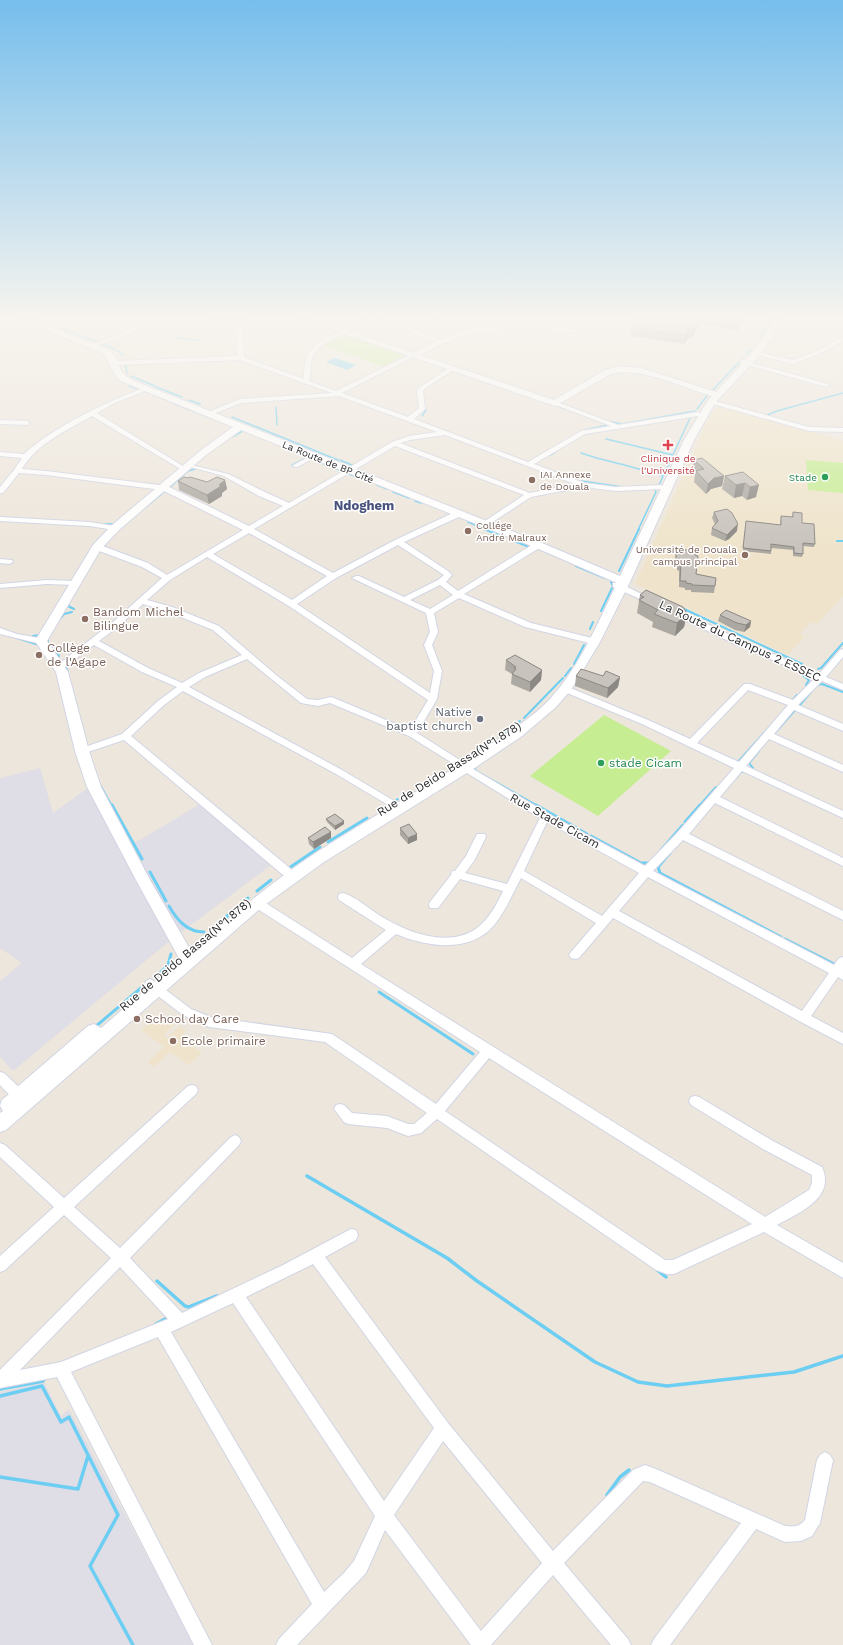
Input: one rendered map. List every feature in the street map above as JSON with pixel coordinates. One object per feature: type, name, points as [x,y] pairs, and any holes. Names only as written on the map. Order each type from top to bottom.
[{"type":"main road","name":"La Route de BP Cité","points":[[164,396],[538,545],[620,583]]},
{"type":"main road","points":[[533,396],[555,403],[567,396]]},
{"type":"main road","points":[[706,396],[712,398]]},
{"type":"main road","points":[[0,1124],[187,956],[350,835],[529,724],[552,704],[565,689],[585,659],[608,615],[620,583],[686,447],[714,396]]},
{"type":"main road","name":"Rue de Deido Bassa(N°1.878)","points":[[187,956],[251,899],[287,872],[350,835],[393,804],[462,766],[517,727],[548,699],[571,673],[589,640],[620,583],[660,487],[688,429],[698,414],[712,398]]},
{"type":"main road","points":[[187,956],[100,800],[90,778],[82,752],[64,680],[59,667],[41,642],[97,547],[115,528],[164,488],[203,452],[241,426]]},
{"type":"main road","name":"Rue de Deido Bassa(N°1.878)","points":[[0,1112],[154,986]]},
{"type":"street","points":[[1,489],[17,471],[26,456],[44,441],[110,403],[127,396]]},
{"type":"street","points":[[208,414],[240,401],[313,396]]},
{"type":"street","points":[[343,396],[583,485],[616,489],[660,487]]},
{"type":"street","points":[[409,420],[422,409],[421,396]]},
{"type":"street","points":[[712,398],[809,429],[843,430]]},
{"type":"street","points":[[555,403],[617,426]]},
{"type":"street","points":[[92,413],[186,467],[226,475],[262,494],[288,505]]},
{"type":"street","points":[[529,464],[583,432],[698,414]]},
{"type":"street","points":[[0,422],[27,423]]},
{"type":"street","points":[[59,667],[142,601],[167,578],[394,443],[409,438],[444,433]]},
{"type":"street","points":[[394,443],[529,495]]},
{"type":"street","points":[[0,454],[26,456]]},
{"type":"street","points":[[295,466],[314,456]]},
{"type":"street","points":[[17,471],[46,472],[164,488],[226,517],[247,530],[333,576]]},
{"type":"street","points":[[485,525],[529,495],[583,485]]},
{"type":"street","points":[[292,604],[333,576],[398,542],[458,514]]},
{"type":"street","points":[[0,519],[89,524],[115,528]]},
{"type":"street","points":[[398,542],[446,572],[448,575],[441,582],[404,600]]},
{"type":"street","points":[[430,612],[538,545]]},
{"type":"street","points":[[97,547],[145,565],[167,578]]},
{"type":"street","points":[[207,554],[292,604],[433,699]]},
{"type":"street","points":[[0,561],[9,562]]},
{"type":"street","points":[[356,578],[430,612]]},
{"type":"street","points":[[0,586],[47,582],[75,583]]},
{"type":"street","points":[[441,582],[457,594],[532,626],[589,640]]},
{"type":"street","name":"La Route du Campus 2 ESSEC","points":[[620,583],[662,606],[843,687]]},
{"type":"street","name":"Rue Stade Cicam","points":[[142,601],[169,609],[213,627],[304,701],[318,703],[331,700],[412,734],[545,817],[840,973]]},
{"type":"street","points":[[412,734],[433,699],[438,669],[428,645],[434,632],[430,612]]},
{"type":"street","points":[[0,631],[41,642]]},
{"type":"street","points":[[94,640],[145,670],[184,687],[339,772],[393,804]]},
{"type":"street","points":[[575,955],[613,913],[647,871],[682,835],[793,705],[843,652]]},
{"type":"street","points":[[82,752],[125,736],[161,703],[202,675],[248,656]]},
{"type":"street","points":[[691,744],[747,686],[843,728]]},
{"type":"street","points":[[565,689],[632,716],[843,815]]},
{"type":"street","points":[[768,735],[843,769]]},
{"type":"street","points":[[125,736],[287,872]]},
{"type":"street","points":[[714,798],[843,862]]},
{"type":"street","points":[[343,897],[394,929],[416,937],[437,941],[458,941],[476,934],[490,923],[501,908],[545,817]]},
{"type":"street","points":[[682,835],[843,916]]},
{"type":"street","points":[[434,905],[456,874],[470,858],[481,837]]},
{"type":"street","points":[[518,872],[604,922]]},
{"type":"street","points":[[456,874],[510,889]]},
{"type":"street","points":[[257,903],[488,1051],[765,1225],[843,1271]]},
{"type":"street","points":[[613,913],[843,1039]]},
{"type":"street","points":[[354,964],[394,929]]},
{"type":"street","points":[[803,1018],[840,973],[843,961]]},
{"type":"street","points":[[154,986],[186,1012],[196,1018],[209,1022],[328,1037],[596,1222],[661,1265],[667,1267],[674,1267],[765,1225],[815,1193],[818,1185],[819,1175],[817,1171],[768,1146],[695,1102]]},
{"type":"street","points":[[340,1109],[348,1118],[380,1121],[413,1130],[417,1129],[436,1113],[488,1051]]},
{"type":"street","points":[[0,1077],[19,1095]]},
{"type":"street","points":[[0,1265],[65,1208],[192,1090]]},
{"type":"street","points":[[0,1381],[235,1141]]},
{"type":"street","points":[[0,1149],[120,1257],[180,1321]]},
{"type":"street","points":[[0,1381],[61,1369],[180,1321],[236,1295],[351,1235]]},
{"type":"street","points":[[315,1255],[443,1428],[622,1645]]},
{"type":"street","points":[[236,1295],[384,1515],[480,1645],[553,1563],[638,1475],[645,1473],[651,1474],[785,1534],[796,1535],[806,1532],[812,1523],[825,1460]]},
{"type":"street","points":[[161,1328],[322,1606]]},
{"type":"street","points":[[61,1369],[203,1645]]},
{"type":"street","points":[[285,1645],[360,1567],[384,1515],[443,1428]]},
{"type":"street","points":[[660,1645],[753,1520]]},
{"type":"shaded area","name":"Université de Douala campus principal","points":[[718,405],[843,441],[843,596],[817,624],[811,622],[800,634],[805,636],[788,655],[635,584],[711,413]]},
{"type":"shaded area","points":[[40,768],[53,813],[88,788],[126,846],[140,840],[200,804],[271,865],[167,943],[13,1071],[0,1057],[0,981],[22,963],[0,948],[0,778]]},
{"type":"shaded area","name":"Ecole primaire","points":[[159,1015],[174,1025],[164,1035],[167,1038],[180,1026],[186,1031],[183,1034],[195,1044],[193,1046],[202,1053],[189,1065],[170,1052],[154,1067],[148,1062],[164,1047],[141,1030]]},
{"type":"shaded area","points":[[44,1382],[61,1416],[69,1409],[194,1645],[0,1645],[0,1392]]},
{"type":"green space","name":"Stade","points":[[806,460],[843,463],[843,493],[808,490]]},
{"type":"green space","name":"stade Cicam","points":[[604,715],[671,751],[598,816],[530,776]]},
{"type":"building","points":[[702,458],[724,476],[714,478],[708,484],[696,471],[704,469],[694,460]]},
{"type":"building","points":[[743,472],[759,485],[750,487],[745,483],[736,485],[725,476]]},
{"type":"building","points":[[184,477],[190,477],[207,482],[217,477],[225,480],[219,485],[221,486],[207,495],[178,481]]},
{"type":"building","points":[[727,509],[732,513],[738,524],[727,535],[712,528],[718,521],[714,512]]},
{"type":"building","points":[[793,512],[802,513],[802,523],[814,524],[815,544],[803,543],[803,554],[794,553],[794,547],[771,544],[771,551],[743,548],[746,521],[781,525],[781,516],[793,517]]},
{"type":"building","points":[[679,549],[695,551],[695,555],[698,556],[696,574],[716,578],[715,586],[692,585],[686,583],[686,581],[680,581],[681,564],[678,564],[678,560],[676,560],[676,553],[679,554]]},
{"type":"building","points":[[646,590],[683,607],[687,613],[677,623],[654,614],[658,610],[639,600],[644,597],[640,595]]},
{"type":"building","points":[[726,610],[751,621],[746,625],[737,623],[720,615]]},
{"type":"building","points":[[515,655],[542,670],[530,682],[512,674],[516,669],[514,668],[516,667],[506,660]]},
{"type":"building","points":[[581,669],[603,676],[606,671],[620,677],[608,688],[576,676]]},
{"type":"building","points":[[335,814],[344,821],[335,826],[326,819]]},
{"type":"building","points":[[409,824],[417,834],[408,838],[400,828]]},
{"type":"building","points":[[325,827],[331,832],[313,842],[308,838]]},
{"type":"waterway","points":[[156,396],[174,403]]},
{"type":"waterway","points":[[697,409],[707,396]]},
{"type":"waterway","points":[[765,416],[777,411],[833,396]]},
{"type":"waterway","points":[[189,400],[200,404]]},
{"type":"waterway","points":[[175,404],[181,406]]},
{"type":"waterway","points":[[183,407],[208,417]]},
{"type":"waterway","points":[[276,407],[277,425]]},
{"type":"waterway","points":[[560,407],[575,412]]},
{"type":"waterway","points":[[422,416],[426,410]]},
{"type":"waterway","points":[[612,422],[622,424],[695,411]]},
{"type":"waterway","points":[[673,455],[691,416]]},
{"type":"waterway","points":[[232,417],[338,460]]},
{"type":"waterway","points":[[585,430],[608,425]]},
{"type":"waterway","points":[[226,440],[243,431]]},
{"type":"waterway","points":[[606,439],[673,455]]},
{"type":"waterway","points":[[551,455],[562,447]]},
{"type":"waterway","points":[[295,452],[311,459]]},
{"type":"waterway","points":[[581,453],[600,459]]},
{"type":"waterway","points":[[656,486],[659,485],[673,455]]},
{"type":"waterway","points":[[292,465],[306,458]]},
{"type":"waterway","points":[[601,459],[620,464]]},
{"type":"waterway","points":[[314,460],[344,472]]},
{"type":"waterway","points":[[340,460],[354,466]]},
{"type":"waterway","points":[[621,464],[663,476]]},
{"type":"waterway","points":[[168,489],[188,471],[195,469]]},
{"type":"waterway","points":[[349,474],[367,481]]},
{"type":"waterway","points":[[582,481],[623,487]]},
{"type":"waterway","points":[[377,485],[387,489]]},
{"type":"waterway","points":[[556,492],[591,487]]},
{"type":"waterway","points":[[638,530],[656,492],[655,489]]},
{"type":"waterway","points":[[146,507],[164,492]]},
{"type":"waterway","points":[[393,492],[409,498]]},
{"type":"waterway","points":[[415,501],[421,503]]},
{"type":"waterway","points":[[468,522],[487,530]]},
{"type":"waterway","points":[[105,524],[116,524]]},
{"type":"waterway","points":[[484,529],[501,536]]},
{"type":"waterway","points":[[619,571],[639,529]]},
{"type":"waterway","points":[[514,541],[532,548]]},
{"type":"waterway","points":[[837,541],[843,541]]},
{"type":"waterway","points":[[85,559],[93,547]]},
{"type":"waterway","points":[[576,566],[605,578]]},
{"type":"waterway","points":[[601,611],[613,586],[611,582]]},
{"type":"waterway","points":[[69,603],[68,606],[74,609]]},
{"type":"waterway","points":[[682,608],[802,664]]},
{"type":"waterway","points":[[59,620],[64,614],[72,612]]},
{"type":"waterway","points":[[590,629],[593,622]]},
{"type":"waterway","points":[[33,636],[40,635]]},
{"type":"waterway","points":[[17,638],[39,645]]},
{"type":"waterway","points":[[48,638],[48,643],[59,656]]},
{"type":"waterway","points":[[818,669],[821,668],[843,643]]},
{"type":"waterway","points":[[574,664],[584,645]]},
{"type":"waterway","points":[[66,667],[68,673]]},
{"type":"waterway","points":[[565,676],[571,668]]},
{"type":"waterway","points":[[801,674],[809,680],[806,685]]},
{"type":"waterway","points":[[524,718],[563,678]]},
{"type":"waterway","points":[[817,685],[822,684],[843,692]]},
{"type":"waterway","points":[[798,707],[811,692]]},
{"type":"waterway","points":[[792,701],[797,695]]},
{"type":"waterway","points":[[773,735],[796,709]]},
{"type":"waterway","points":[[506,732],[520,721]]},
{"type":"waterway","points":[[737,763],[774,722]]},
{"type":"waterway","points":[[470,756],[489,743]]},
{"type":"waterway","points":[[753,768],[749,763],[759,751]]},
{"type":"waterway","points":[[474,766],[476,771],[538,806]]},
{"type":"waterway","points":[[737,777],[741,772],[746,772]]},
{"type":"waterway","points":[[474,777],[492,788]]},
{"type":"waterway","points":[[99,783],[112,806]]},
{"type":"waterway","points":[[699,806],[716,787]]},
{"type":"waterway","points":[[392,803],[398,799]]},
{"type":"waterway","points":[[112,805],[142,859]]},
{"type":"waterway","points":[[536,805],[587,834]]},
{"type":"waterway","points":[[685,822],[700,805]]},
{"type":"waterway","points":[[328,842],[367,818]]},
{"type":"waterway","points":[[662,849],[683,825]]},
{"type":"waterway","points":[[591,836],[641,863],[649,863]]},
{"type":"waterway","points":[[289,868],[320,847]]},
{"type":"waterway","points":[[670,853],[658,867],[660,873],[781,937]]},
{"type":"waterway","points":[[150,872],[166,901]]},
{"type":"waterway","points":[[257,891],[271,880]]},
{"type":"waterway","points":[[226,917],[248,898]]},
{"type":"waterway","points":[[169,906],[175,916],[183,924],[192,930],[204,932]]},
{"type":"waterway","points":[[785,939],[836,965]]},
{"type":"waterway","points":[[159,974],[168,965],[171,954]]},
{"type":"waterway","points":[[95,1027],[141,988]]},
{"type":"waterway","points":[[379,992],[473,1054]]},
{"type":"waterway","points":[[307,1176],[447,1258],[477,1281],[595,1362],[638,1382],[667,1386],[794,1372],[843,1356]]},
{"type":"waterway","points":[[656,1269],[666,1277]]},
{"type":"waterway","points":[[157,1281],[185,1306],[189,1307],[217,1296]]},
{"type":"waterway","points":[[156,1324],[169,1317]]},
{"type":"waterway","points":[[0,1389],[43,1381],[44,1379]]},
{"type":"waterway","points":[[0,1396],[42,1386],[61,1422],[69,1417],[118,1515],[90,1566],[133,1645]]},
{"type":"waterway","points":[[0,1477],[78,1489],[88,1456]]},
{"type":"waterway","points":[[607,1495],[620,1477],[629,1470]]},
{"type":"place","name":"Clinique de l'Université","points":[[668,445]]},
{"type":"place","name":"Stade","points":[[825,477]]},
{"type":"place","name":"IAI Annexe de Douala","points":[[532,480]]},
{"type":"place","name":"Collége André Malraux","points":[[468,531]]},
{"type":"place","name":"Université de Douala campus principal","points":[[745,555]]},
{"type":"place","name":"Bandom Michel Bilingue","points":[[85,619]]},
{"type":"place","name":"Collège de l'Agape","points":[[39,655]]},
{"type":"place","name":"Native baptist church","points":[[480,719]]},
{"type":"place","name":"stade Cicam","points":[[601,763]]},
{"type":"place","name":"School day Care","points":[[137,1019]]},
{"type":"place","name":"Ecole primaire","points":[[173,1041]]},
{"type":"district","name":"Ndoghem","points":[[364,505]]}]
